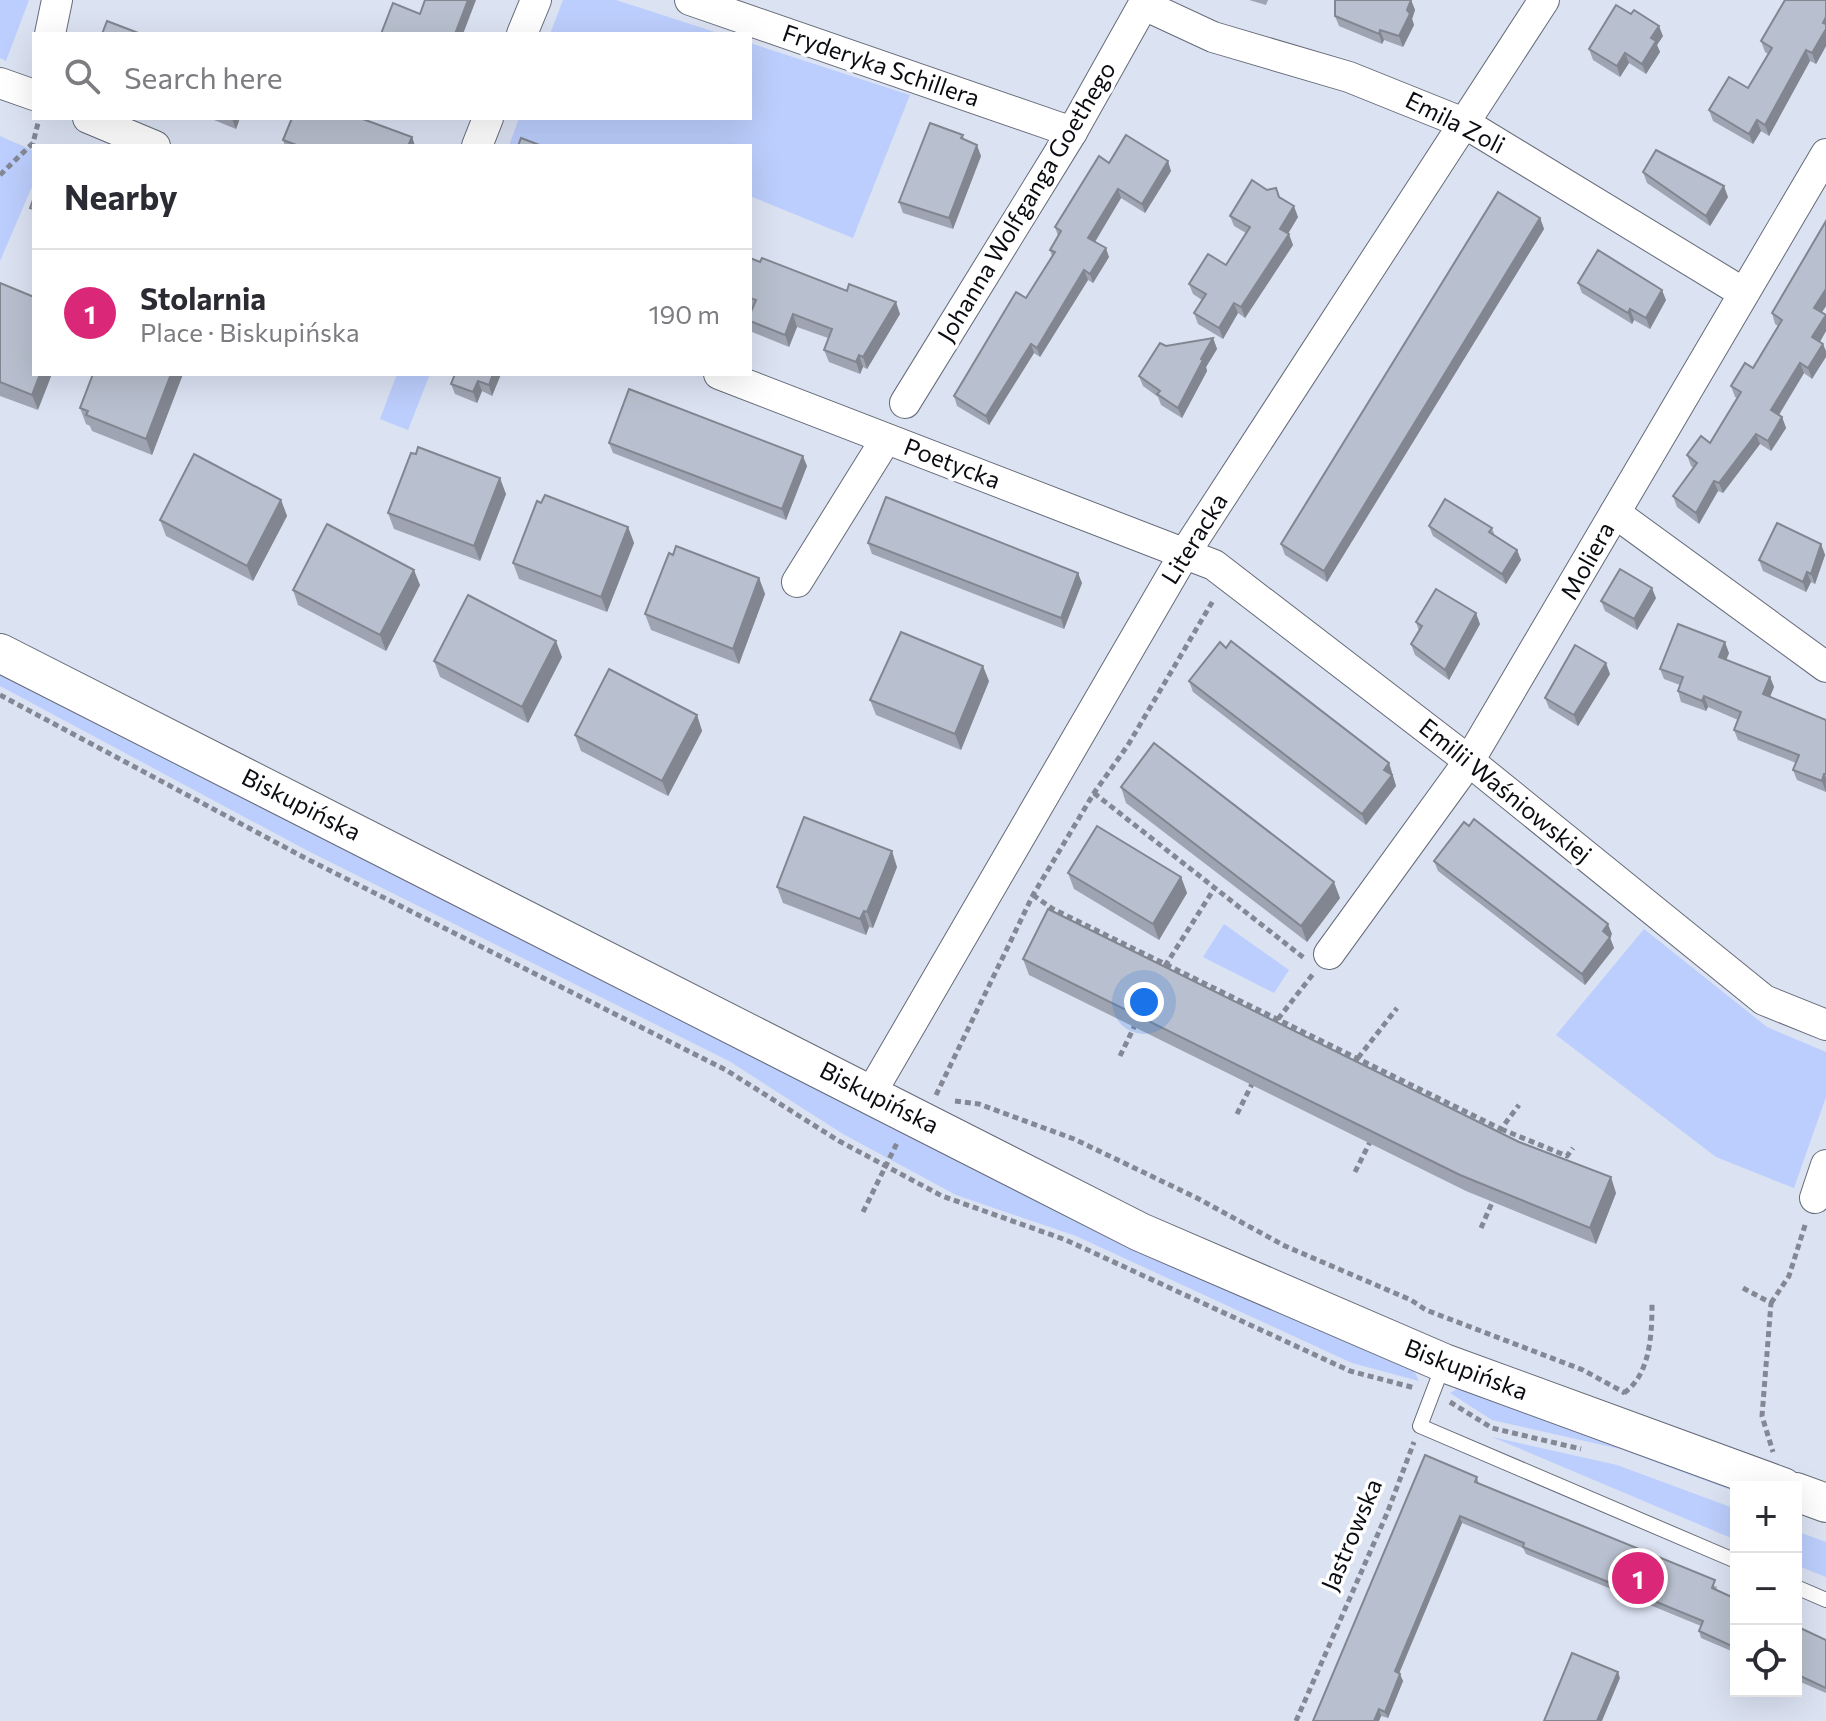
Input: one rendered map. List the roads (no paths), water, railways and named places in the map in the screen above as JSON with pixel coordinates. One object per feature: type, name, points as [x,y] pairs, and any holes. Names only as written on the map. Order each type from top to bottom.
[{"type":"street","points":[[50,32],[57,0]]},
{"type":"street","points":[[523,32],[536,0]]},
{"type":"street","name":"Fryderyka Schillera","points":[[690,0],[1072,132]]},
{"type":"street","name":"Literacka","points":[[871,1093],[1183,556],[1544,0]]},
{"type":"street","name":"Johanna Wolfganga Goethego","points":[[905,403],[1072,132],[1145,2]]},
{"type":"street","name":"Emila Zoli","points":[[1145,2],[1213,37],[1349,77],[1466,124],[1742,292]]},
{"type":"street","points":[[0,83],[32,94]]},
{"type":"street","points":[[93,120],[150,144]]},
{"type":"street","points":[[478,144],[487,120]]},
{"type":"street","name":"Moliera","points":[[1323,961],[1469,761],[1742,292],[1826,154]]},
{"type":"street","name":"Poetycka","points":[[724,376],[1149,539],[1183,556]]},
{"type":"street","points":[[797,582],[886,439]]},
{"type":"street","points":[[1615,513],[1826,667]]},
{"type":"street","name":"Emilii Waśniowskiej","points":[[1183,556],[1214,565],[1469,761],[1764,1000],[1826,1025]]},
{"type":"street","name":"Biskupińska","points":[[0,653],[1140,1232],[1444,1363],[1785,1481]]},
{"type":"street","points":[[1815,1198],[1826,1165]]},
{"type":"street","name":"Biskupińska","points":[[1802,1490],[1826,1503]]},
{"type":"lane","points":[[1444,1363],[1420,1426],[1730,1558]]},
{"type":"lane","points":[[1802,1590],[1826,1600]]},
{"type":"place","name":"Stolarnia","points":[[1638,1578]]}]
